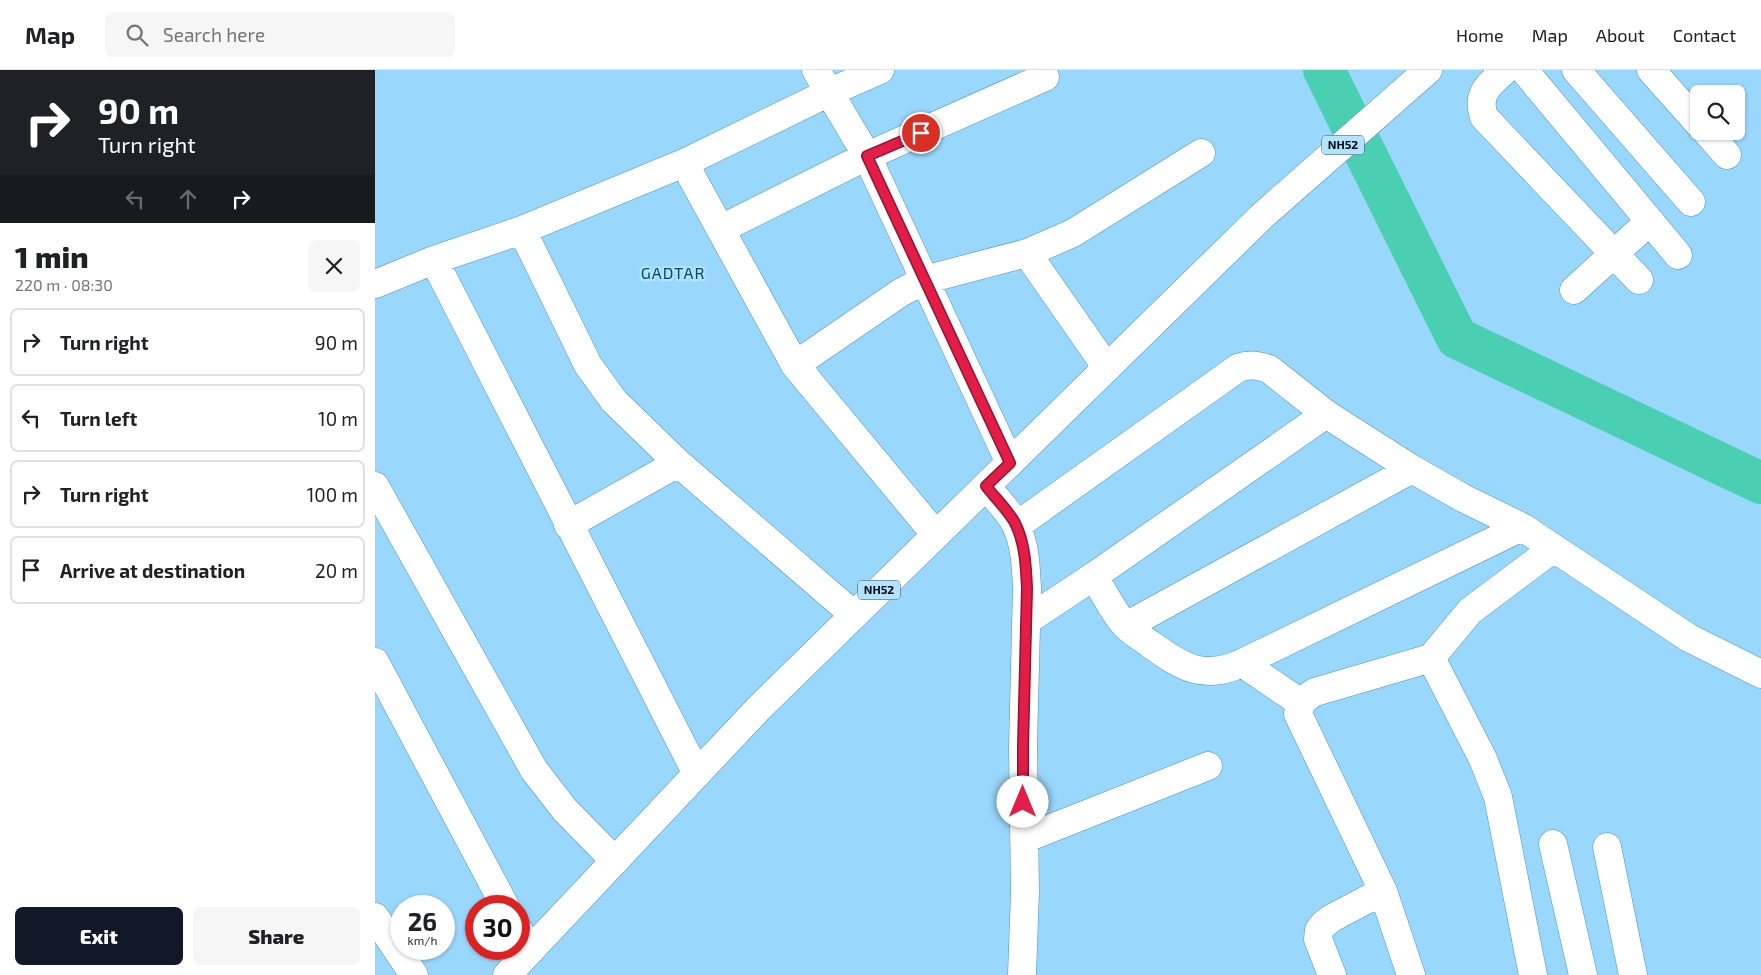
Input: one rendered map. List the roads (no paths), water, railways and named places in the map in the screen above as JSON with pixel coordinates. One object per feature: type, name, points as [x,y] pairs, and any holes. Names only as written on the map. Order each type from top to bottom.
[{"type":"main road","points":[[375,284],[434,260],[522,230],[684,163],[823,81],[880,70]]},
{"type":"main road","points":[[1505,70],[1489,85],[1482,96],[1480,106],[1484,117],[1639,280]]},
{"type":"main road","points":[[1524,70],[1678,256]]},
{"type":"main road","points":[[1576,70],[1691,202]]},
{"type":"main road","points":[[1651,70],[1690,114]]},
{"type":"main road","name":"NH52","points":[[530,936],[615,861],[758,709],[1262,216],[1425,72]]},
{"type":"main road","points":[[721,229],[867,156],[1045,77]]},
{"type":"main road","points":[[823,81],[867,156],[1010,463]]},
{"type":"main road","points":[[1714,140],[1727,155]]},
{"type":"main road","points":[[795,365],[900,293],[924,280],[1027,253],[1073,233],[1201,153]]},
{"type":"main road","points":[[684,163],[795,365],[936,535]]},
{"type":"main road","points":[[1574,290],[1650,221]]},
{"type":"main road","points":[[522,230],[596,378],[614,402],[678,463],[854,615]]},
{"type":"main road","points":[[1027,253],[1107,368]]},
{"type":"main road","points":[[434,260],[697,774]]},
{"type":"main road","points":[[1016,526],[1238,368],[1259,365],[1269,369],[1326,414],[1412,470],[1522,527],[1689,638],[1761,674]]},
{"type":"main road","points":[[1026,621],[1094,576],[1326,414]]},
{"type":"main road","points":[[568,525],[678,463]]},
{"type":"main road","points":[[1126,626],[1412,470]]},
{"type":"main road","points":[[375,486],[533,770],[565,810],[615,861]]},
{"type":"main road","points":[[986,486],[1016,526],[1022,542],[1026,563],[1023,746],[1025,892],[1018,974]]},
{"type":"main road","points":[[1094,576],[1126,626],[1175,662],[1201,671],[1212,672],[1242,663],[1522,527]]},
{"type":"main road","points":[[1411,975],[1383,891],[1298,714],[1301,703],[1315,692],[1431,658],[1470,611],[1554,548]]},
{"type":"main road","points":[[1431,658],[1483,759],[1498,797],[1533,975]]},
{"type":"main road","points":[[375,662],[499,895]]},
{"type":"main road","points":[[1242,663],[1301,703]]},
{"type":"main road","points":[[1024,839],[1209,766]]},
{"type":"main road","points":[[1553,844],[1583,975]]},
{"type":"main road","points":[[1607,847],[1633,975]]},
{"type":"main road","points":[[1332,975],[1318,939],[1319,930],[1332,918],[1383,891]]},
{"type":"main road","points":[[375,917],[414,975]]},
{"type":"main road","name":"NH52","points":[[507,975],[514,960]]},
{"type":"waterway","points":[[1324,70],[1457,338],[1761,483]]},
{"type":"district","name":"GADTAR","points":[[673,273]]}]
